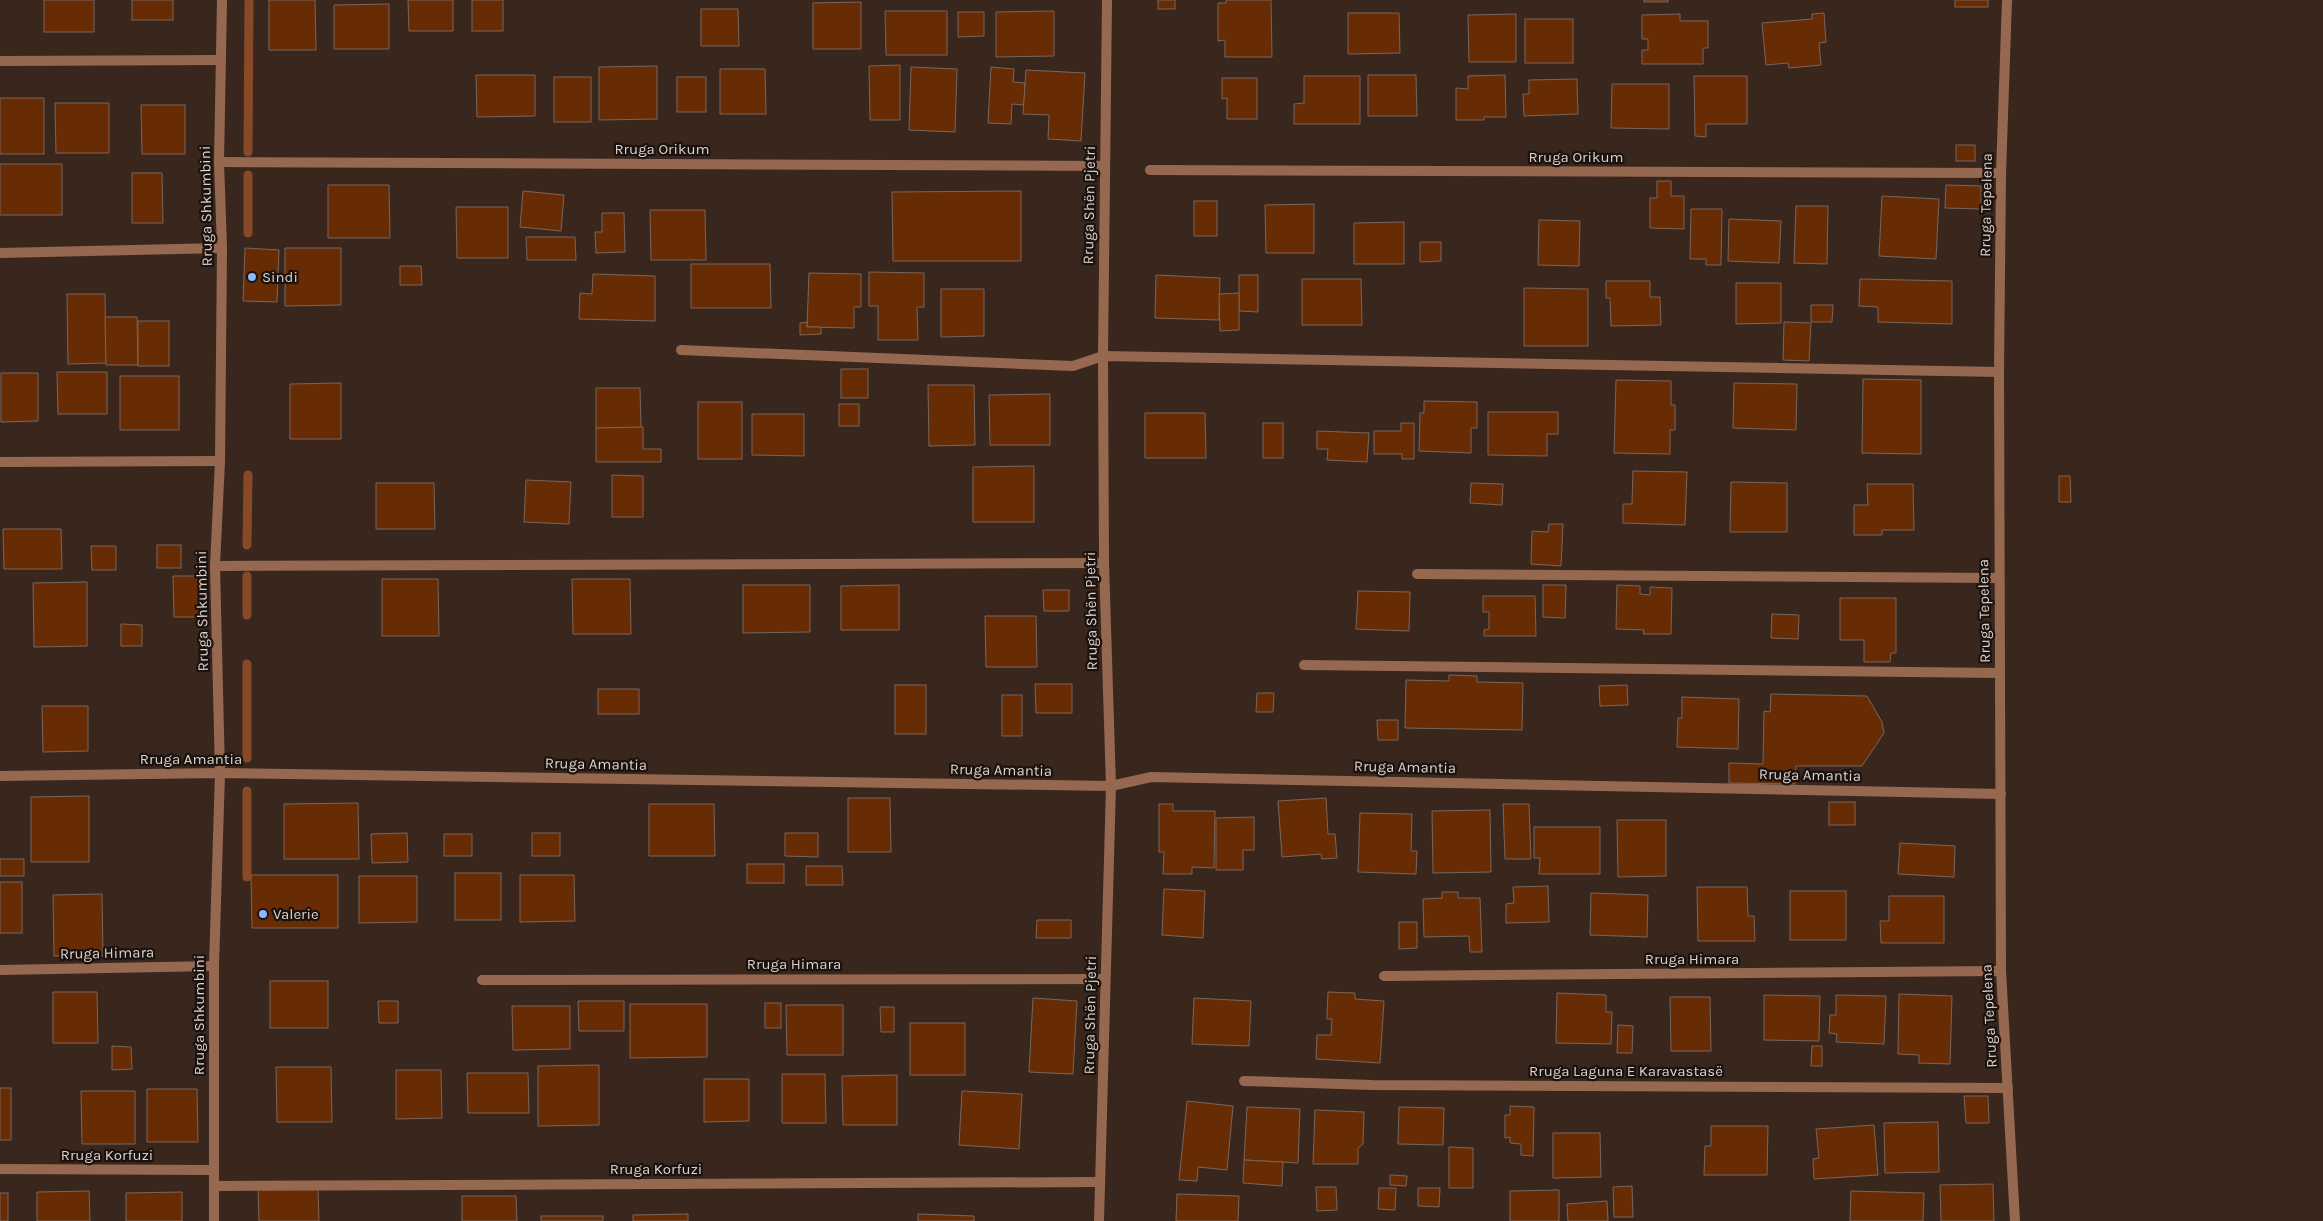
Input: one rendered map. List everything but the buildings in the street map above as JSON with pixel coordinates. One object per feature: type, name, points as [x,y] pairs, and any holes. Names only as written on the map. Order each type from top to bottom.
[{"type":"street","name":"Rruga Shkumbini","points":[[214,1221],[214,966],[220,773],[215,566],[220,461],[222,248],[219,162],[222,0]]},
{"type":"street","name":"Rruga Shën Pjetri","points":[[1099,1221],[1110,786],[1104,562],[1103,356],[1107,0]]},
{"type":"street","name":"Rruga Tepelena","points":[[2007,0],[2001,173],[1999,372],[2001,972],[2015,1221]]},
{"type":"street","points":[[0,61],[222,60]]},
{"type":"street","name":"Rruga Orikum","points":[[219,162],[1105,166]]},
{"type":"street","name":"Rruga Orikum","points":[[1150,170],[2001,173]]},
{"type":"street","points":[[0,253],[222,248]]},
{"type":"street","points":[[681,350],[1073,366],[1103,356],[1999,372]]},
{"type":"street","points":[[0,462],[220,461]]},
{"type":"street","points":[[215,566],[1104,562]]},
{"type":"street","points":[[1417,574],[1999,578]]},
{"type":"street","points":[[1304,665],[2000,673]]},
{"type":"street","name":"Rruga Amantia","points":[[0,776],[220,773],[1110,786],[1151,777],[2001,794]]},
{"type":"street","name":"Rruga Himara","points":[[0,970],[214,966]]},
{"type":"street","name":"Rruga Himara","points":[[1384,976],[2001,972]]},
{"type":"street","name":"Rruga Himara","points":[[482,980],[1105,979]]},
{"type":"street","name":"Rruga Laguna E Karavastasë","points":[[1244,1081],[1383,1085],[2008,1088]]},
{"type":"street","name":"Rruga Korfuzi","points":[[0,1169],[213,1170]]},
{"type":"street","name":"Rruga Korfuzi","points":[[214,1186],[1099,1182]]},
{"type":"waterway","points":[[248,152],[249,0]]},
{"type":"waterway","points":[[248,175],[248,233]]},
{"type":"waterway","points":[[247,545],[248,475]]},
{"type":"waterway","points":[[247,576],[247,615]]},
{"type":"waterway","points":[[247,664],[247,758]]},
{"type":"waterway","points":[[247,791],[247,877]]},
{"type":"place","name":"Sindi","points":[[252,277]]},
{"type":"place","name":"Valerie","points":[[263,914]]}]
